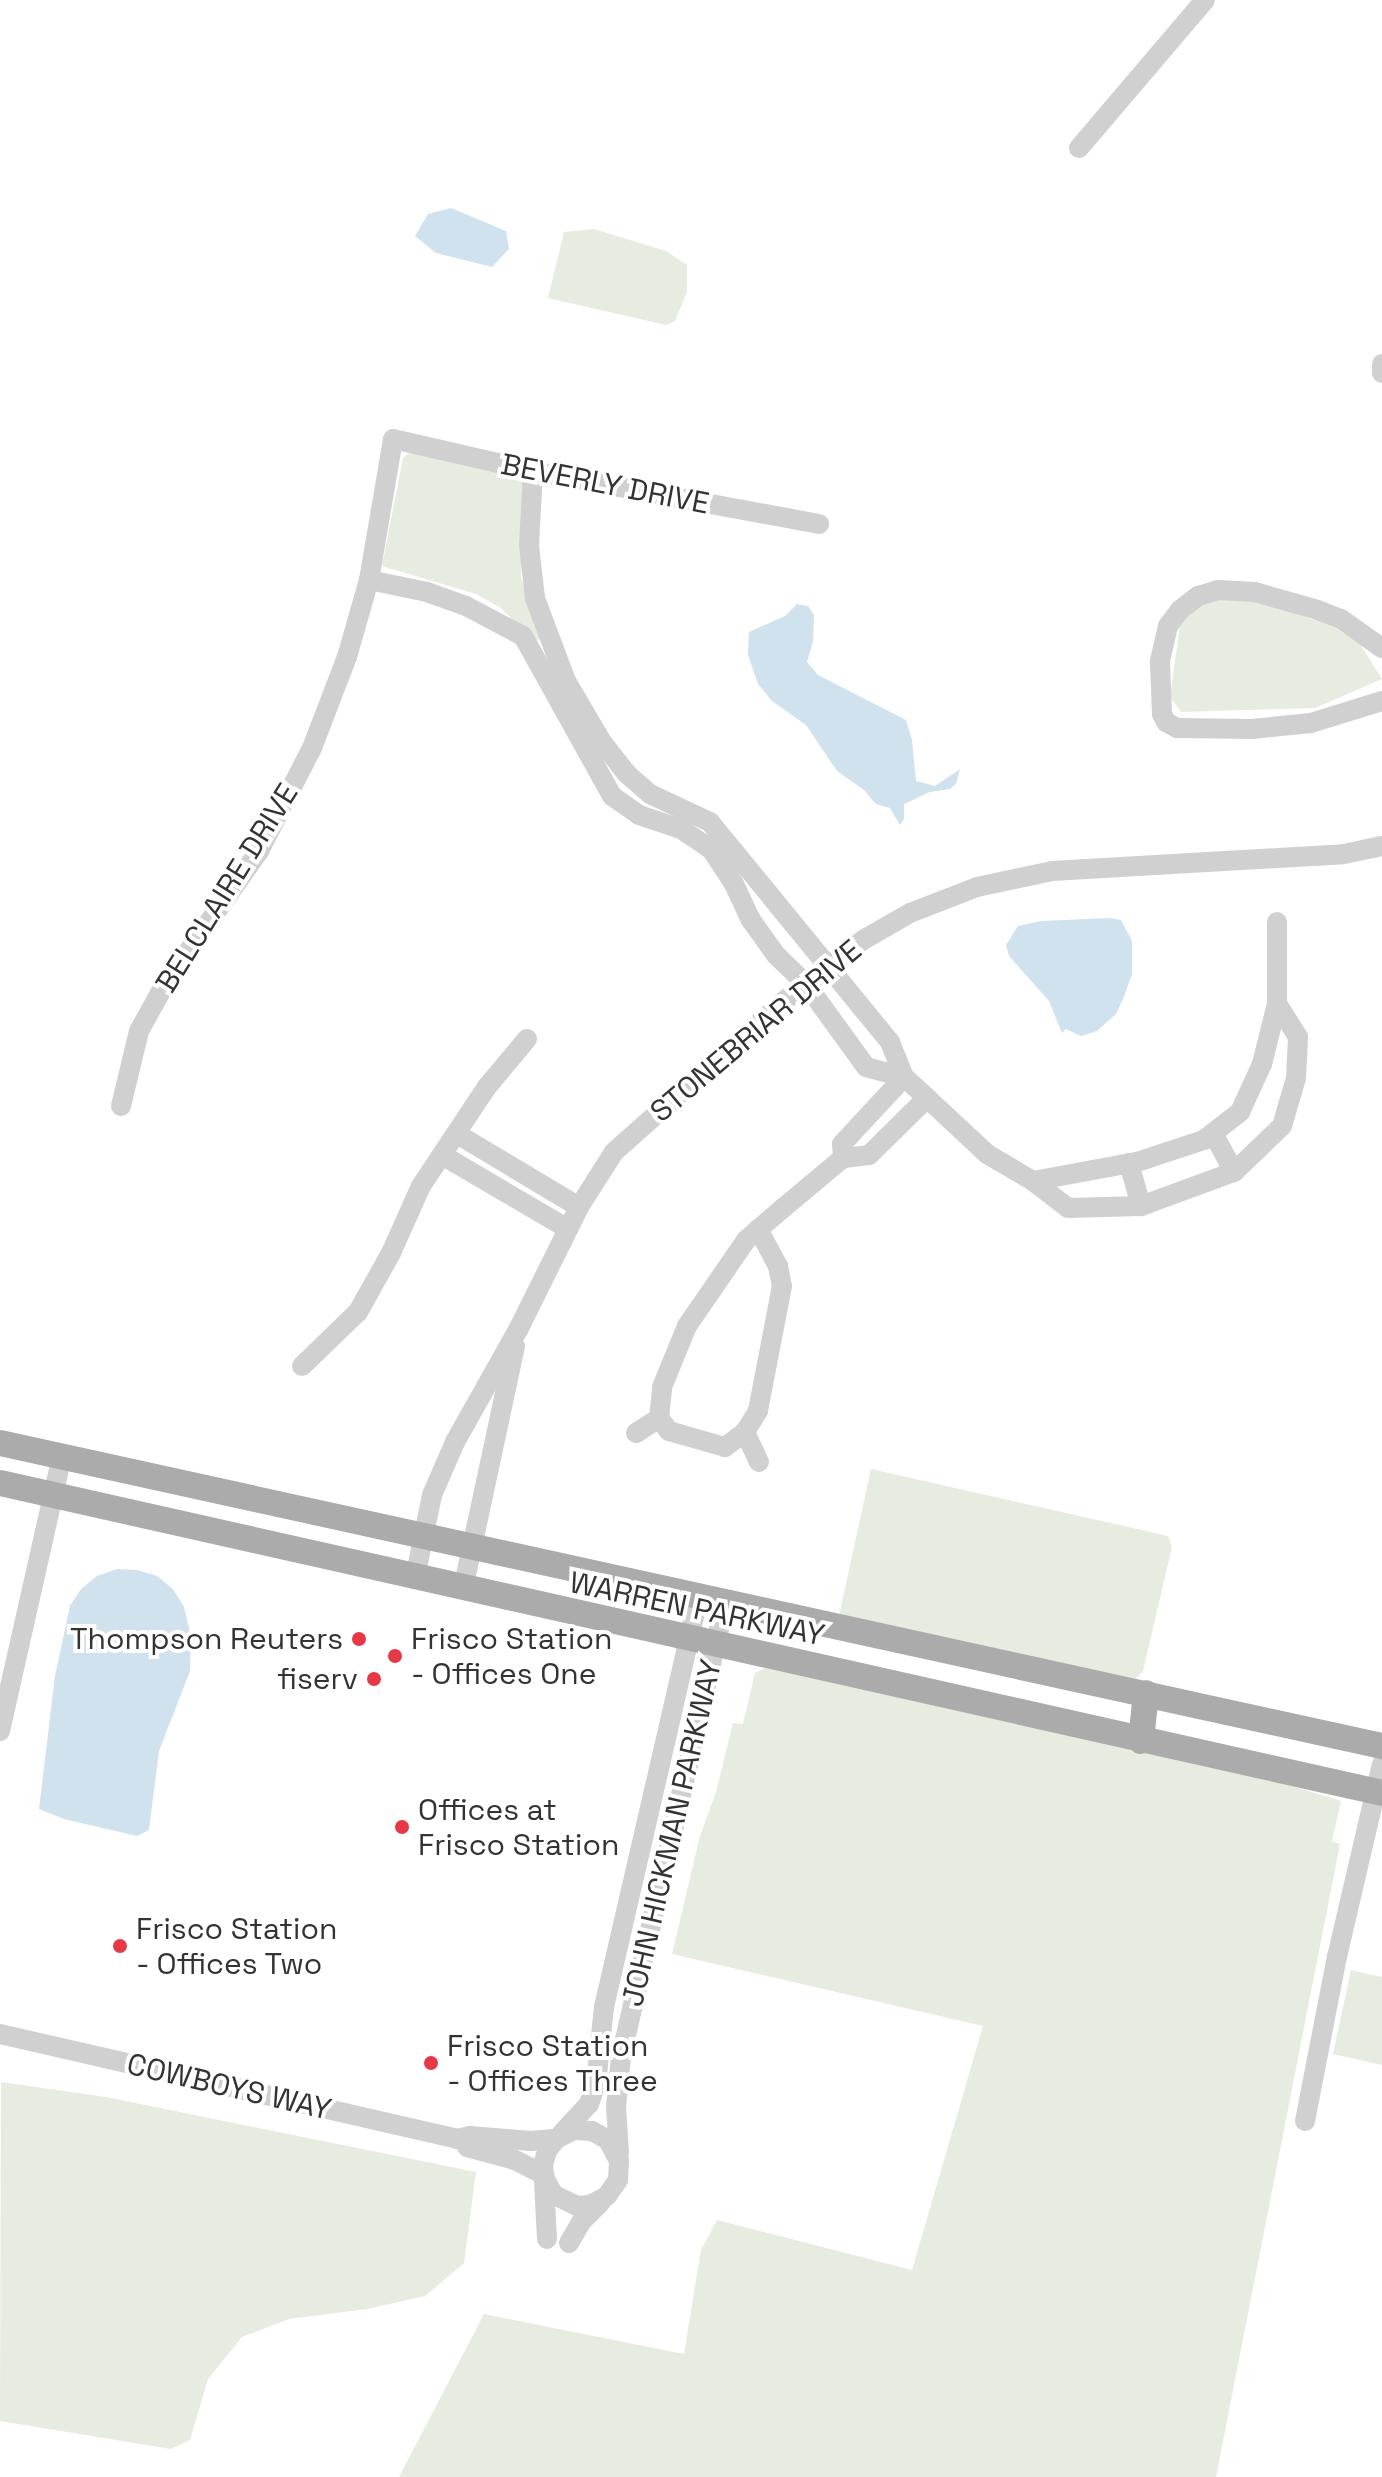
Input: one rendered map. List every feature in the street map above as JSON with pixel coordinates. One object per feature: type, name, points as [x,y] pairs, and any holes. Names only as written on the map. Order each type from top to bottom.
[{"type":"main road","name":"WARREN PARKWAY","points":[[0,1443],[1382,1746]]},
{"type":"main road","name":"WARREN PARKWAY","points":[[0,1483],[1379,1793]]},
{"type":"main road","points":[[1141,1741],[1146,1693]]},
{"type":"street","points":[[1079,148],[1205,0]]},
{"type":"street","points":[[1382,364],[1382,373]]},
{"type":"street","name":"BEVERLY DRIVE","points":[[393,439],[533,471],[819,524]]},
{"type":"street","name":"BELCLAIRE DRIVE","points":[[121,1106],[139,1031],[165,984],[259,851],[312,748],[347,657],[369,580],[393,439]]},
{"type":"street","points":[[533,471],[529,545],[535,598],[566,681],[602,742],[627,774],[650,794],[710,822],[890,1042],[904,1077],[987,1154],[1033,1181],[1068,1208],[1141,1206],[1234,1172],[1282,1126],[1296,1078],[1298,1037],[1277,1004]]},
{"type":"street","points":[[369,580],[440,597],[492,617],[523,636],[612,796],[639,815],[681,829],[711,849],[759,932],[776,955],[806,984],[866,1067],[904,1077]]},
{"type":"street","points":[[1382,648],[1341,619],[1318,610],[1255,592],[1218,590],[1198,596],[1180,610],[1168,626],[1160,662],[1162,714],[1166,722],[1177,728],[1252,729],[1311,723],[1382,701]]},
{"type":"street","name":"STONEBRIAR DRIVE","points":[[415,1578],[432,1495],[458,1435],[519,1328],[579,1207],[614,1152],[806,984],[863,940],[910,913],[977,887],[1052,871],[1344,854],[1382,846]]},
{"type":"street","points":[[1033,1181],[1129,1163],[1204,1140],[1240,1112],[1262,1064],[1277,1004],[1277,922]]},
{"type":"street","points":[[302,1366],[358,1312],[391,1253],[421,1186],[486,1088],[527,1039]]},
{"type":"street","points":[[843,1158],[842,1144],[904,1077]]},
{"type":"street","points":[[758,1229],[778,1266],[782,1286],[758,1411],[745,1432],[725,1447],[669,1431],[659,1418],[662,1387],[687,1326],[746,1240],[758,1229],[843,1158],[869,1155],[927,1098]]},
{"type":"street","points":[[1213,1133],[1234,1172]]},
{"type":"street","points":[[457,1134],[579,1207]]},
{"type":"street","points":[[442,1155],[568,1229]]},
{"type":"street","points":[[1129,1163],[1141,1206]]},
{"type":"street","name":"STONEBRIAR DRIVE","points":[[463,1589],[519,1328]]},
{"type":"street","points":[[636,1433],[659,1418]]},
{"type":"street","points":[[745,1432],[759,1462]]},
{"type":"street","points":[[458,1435],[492,1448]]},
{"type":"street","points":[[0,1731],[62,1456]]},
{"type":"street","name":"JOHN HICKMAN PARKWAY","points":[[557,2138],[589,2104],[596,2084],[610,1982],[699,1594]]},
{"type":"street","name":"JOHN HICKMAN PARKWAY","points":[[619,2161],[617,2082],[726,1600]]},
{"type":"street","points":[[1305,2121],[1337,1957],[1379,1793],[1382,1764]]},
{"type":"street","points":[[610,1982],[637,1987]]},
{"type":"street","name":"COWBOYS WAY","points":[[0,2034],[457,2139],[470,2136],[506,2141],[557,2138]]},
{"type":"street","points":[[547,2239],[545,2155],[557,2138],[580,2130],[598,2133],[612,2144],[619,2161],[618,2180],[581,2222],[569,2243]]},
{"type":"street","name":"COWBOYS WAY","points":[[457,2139],[467,2148],[515,2160],[544,2176]]},
{"type":"street","points":[[544,2176],[554,2195],[570,2204],[590,2205],[607,2196]]},
{"type":"shaded area","points":[[594,229],[666,251],[687,265],[687,292],[675,321],[666,325],[548,298],[564,232]]},
{"type":"shaded area","points":[[415,448],[517,472],[525,484],[521,577],[540,639],[534,641],[501,608],[476,594],[382,566],[403,458]]},
{"type":"shaded area","points":[[1214,596],[1244,596],[1332,626],[1360,644],[1382,679],[1315,708],[1181,712],[1170,697],[1180,625],[1195,605]]},
{"type":"shaded area","points":[[871,1469],[1168,1536],[1172,1547],[1143,1671],[1135,1679],[839,1616]]},
{"type":"shaded area","points":[[765,1668],[1272,1780],[1341,1801],[1332,1841],[1340,1844],[1216,2477],[399,2477],[484,2314],[684,2354],[701,2250],[717,2220],[912,2270],[983,2026],[672,1954],[700,1836],[716,1792],[733,1723],[743,1724],[755,1673]]},
{"type":"shaded area","points":[[1351,1970],[1382,1977],[1382,2065],[1333,2054]]},
{"type":"shaded area","points":[[1,2082],[106,2097],[476,2172],[464,2263],[425,2296],[367,2309],[289,2319],[242,2337],[208,2379],[190,2440],[171,2449],[0,2421]]},
{"type":"water","points":[[451,208],[506,231],[509,249],[492,267],[436,253],[415,236],[428,214]]},
{"type":"water","points":[[797,604],[808,606],[814,615],[813,641],[807,662],[818,675],[906,720],[912,740],[916,781],[935,786],[960,769],[956,784],[950,789],[930,792],[904,804],[904,819],[900,825],[890,808],[876,804],[864,790],[837,771],[806,725],[772,701],[758,684],[748,655],[749,632],[785,616]]},
{"type":"water","points":[[1121,920],[1132,941],[1132,974],[1123,999],[1116,1014],[1097,1031],[1081,1036],[1066,1029],[1062,1033],[1049,1001],[1009,956],[1006,945],[1018,926],[1041,921]]},
{"type":"water","points":[[117,1569],[137,1570],[157,1576],[173,1589],[184,1607],[191,1637],[190,1671],[159,1751],[149,1830],[137,1836],[64,1819],[39,1809],[55,1676],[70,1606],[81,1589],[97,1576]]},
{"type":"place","name":"Thompson Reuters","points":[[359,1639]]},
{"type":"place","name":"Frisco Station - Offices One","points":[[395,1656]]},
{"type":"place","name":"fiserv","points":[[374,1679]]},
{"type":"place","name":"Offices at Frisco Station","points":[[402,1827]]},
{"type":"place","name":"Frisco Station - Offices Two","points":[[120,1946]]},
{"type":"place","name":"Frisco Station - Offices Three","points":[[431,2063]]}]
